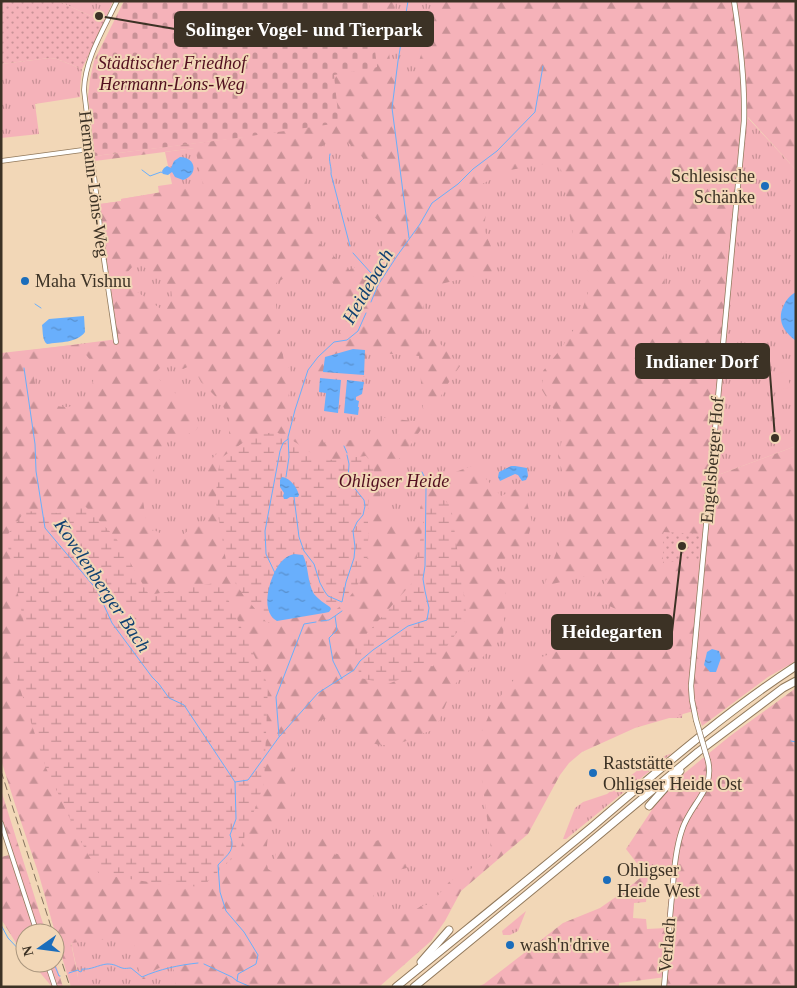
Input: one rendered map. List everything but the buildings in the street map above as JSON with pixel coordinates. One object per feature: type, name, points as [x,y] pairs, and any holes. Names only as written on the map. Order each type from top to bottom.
[{"type":"highway","points":[[396,987],[711,727],[768,684],[796,666]]},
{"type":"highway","points":[[414,987],[698,752],[796,680]]},
{"type":"highway","points":[[685,742],[711,727]]},
{"type":"highway","points":[[649,806],[698,752]]},
{"type":"highway","points":[[408,977],[449,930]]},
{"type":"street","name":"Hermann-Löns-Weg","points":[[116,342],[107,287],[84,97],[85,75],[93,51],[117,1]]},
{"type":"street","name":"Engelsberger Hof","points":[[708,761],[696,718],[691,686],[744,114],[739,32],[734,1]]},
{"type":"street","points":[[1,161],[90,149]]},
{"type":"street","name":"Verlach","points":[[664,987],[678,841],[683,825],[709,779],[708,761]]},
{"type":"street","points":[[1,823],[34,923]]},
{"type":"street","points":[[50,973],[55,987]]},
{"type":"green space","points":[[1,1],[58,1],[104,22],[82,69],[50,58],[1,64]]},
{"type":"green space","points":[[58,1],[113,1],[104,22]]},
{"type":"green space","name":"Städtischer Friedhof Hermann-Löns-Weg","points":[[124,1],[369,1],[377,67],[334,75],[339,123],[95,156],[88,97],[90,79],[94,61]]},
{"type":"green space","name":"Ohligser Heide","points":[[369,1],[396,1],[388,44],[392,78],[408,78],[416,70],[439,1],[796,1],[796,170],[748,117],[713,472],[715,475],[718,475],[796,446],[796,661],[768,677],[702,726],[697,711],[690,712],[635,728],[582,752],[569,763],[560,775],[528,834],[461,891],[445,921],[431,941],[379,987],[176,987],[173,963],[171,962],[164,961],[161,967],[151,972],[146,979],[140,977],[133,936],[71,943],[80,987],[71,987],[65,967],[65,923],[52,923],[39,875],[1,760],[1,353],[118,340],[100,204],[203,185],[195,148],[95,161],[95,156],[243,137],[333,75],[377,67]],"holes":[[[346,140],[366,161],[370,213],[382,224],[373,231],[386,238],[375,258],[349,270],[316,240],[305,175],[314,154],[325,144]],[[557,163],[562,172],[577,257],[593,278],[577,325],[543,371],[542,390],[565,428],[558,456],[568,492],[567,523],[544,586],[612,570],[595,599],[622,612],[603,630],[586,641],[536,659],[522,670],[494,704],[477,742],[492,856],[449,882],[431,904],[421,906],[412,912],[393,914],[376,904],[372,890],[389,872],[407,868],[404,853],[384,838],[335,855],[325,837],[316,836],[313,837],[306,847],[289,852],[285,847],[281,848],[276,852],[273,870],[271,871],[267,865],[267,842],[272,826],[276,822],[287,821],[289,818],[294,771],[284,747],[291,732],[327,718],[345,734],[356,740],[388,745],[398,744],[435,730],[454,685],[503,637],[506,584],[495,573],[499,563],[518,549],[525,547],[532,522],[527,502],[527,484],[501,496],[474,465],[445,476],[440,473],[431,481],[420,508],[422,520],[419,525],[406,528],[396,526],[392,523],[387,511],[377,507],[385,478],[390,469],[407,450],[433,412],[445,388],[460,366],[436,339],[423,334],[424,288],[495,271],[494,254],[484,229],[486,212],[476,201],[480,185],[510,170]],[[700,245],[698,252],[706,257],[701,284],[697,285],[697,287],[669,291],[669,288],[665,288],[663,252]],[[136,263],[146,268],[171,288],[172,298],[165,312],[136,291],[122,278]],[[291,274],[323,275],[331,278],[345,315],[343,327],[329,349],[310,372],[365,377],[367,352],[419,356],[424,422],[384,418],[383,422],[394,422],[398,435],[324,443],[321,436],[305,434],[294,429],[285,421],[292,372],[284,362],[276,305],[276,283]],[[70,349],[81,351],[88,358],[93,367],[94,378],[91,389],[85,398],[76,405],[63,407],[47,401],[41,395],[34,381],[34,373],[36,365],[41,358],[51,353]],[[165,363],[183,369],[192,365],[201,382],[221,402],[229,418],[229,435],[224,446],[208,463],[207,480],[210,513],[202,524],[192,527],[182,536],[168,540],[159,532],[147,530],[143,501],[154,490],[154,464],[162,448],[169,441],[197,429],[198,423],[189,401],[182,401],[171,388],[164,387],[155,375]],[[303,555],[324,613],[305,616],[268,597]]]},
{"type":"green space","name":"Ohligser Heide","points":[[372,1],[676,1],[741,106],[682,718],[654,718],[585,730],[492,856],[487,859],[376,987],[79,987],[71,942],[1,354],[118,339],[100,204],[159,193],[158,186],[172,184],[165,152],[290,135]]},
{"type":"green space","points":[[50,58],[82,69],[80,97],[35,104],[39,134],[1,138],[1,64]]},
{"type":"green space","points":[[747,117],[796,170],[796,446],[715,475],[713,472]]},
{"type":"green space","points":[[785,372],[791,387],[780,390],[775,375]]},
{"type":"green space","points":[[276,432],[314,455],[329,460],[366,456],[373,466],[374,476],[368,505],[367,560],[363,575],[353,593],[334,611],[313,592],[307,566],[300,554],[267,606],[271,616],[277,621],[267,623],[244,596],[228,572],[216,503],[217,476],[221,458],[254,435]]},
{"type":"green space","points":[[444,500],[451,506],[467,618],[433,666],[388,684],[360,678],[354,648],[412,583],[424,510]]},
{"type":"green space","points":[[83,504],[116,538],[149,595],[220,582],[268,685],[264,784],[239,852],[202,887],[155,883],[99,874],[79,838],[46,768],[12,664],[25,628],[6,537],[25,511],[58,513]]},
{"type":"green space","points":[[663,532],[702,534],[699,559],[663,563]]},
{"type":"green space","points":[[796,688],[796,987],[665,987],[666,977],[619,983],[619,987],[477,987],[484,984],[563,923],[600,908],[645,874],[626,849],[659,799],[675,781],[730,736]],"holes":[[[661,870],[671,870],[666,928],[647,929],[646,919],[633,918],[634,903],[646,902],[648,874]]]},
{"type":"green space","points":[[672,753],[566,839],[563,839],[575,808],[583,802],[607,794],[647,763]]},
{"type":"green space","points":[[1,790],[43,923],[15,923],[15,941],[1,919],[1,857],[13,854],[1,816]]},
{"type":"green space","points":[[526,911],[518,931],[510,935],[503,935],[502,931]]},
{"type":"green space","points":[[40,973],[59,973],[63,987],[52,987]]},
{"type":"water","points":[[180,157],[189,160],[194,167],[192,174],[188,178],[183,180],[175,177],[172,172],[168,175],[163,174],[164,168],[167,166],[171,168],[174,161]]},
{"type":"water","points":[[796,292],[796,341],[785,330],[781,322],[781,312],[785,302]]},
{"type":"water","points":[[84,316],[85,332],[82,336],[68,341],[45,343],[42,325],[49,319]]},
{"type":"water","points":[[353,349],[365,350],[364,375],[323,372],[325,357]]},
{"type":"water","points":[[320,378],[341,380],[338,413],[324,411],[326,393],[319,392]]},
{"type":"water","points":[[347,380],[364,382],[362,394],[356,397],[356,400],[359,401],[358,415],[344,413]]},
{"type":"water","points":[[511,466],[527,468],[528,476],[526,480],[522,481],[515,474],[500,481],[498,477],[499,472]]},
{"type":"water","points":[[282,477],[293,483],[298,492],[298,497],[284,499],[284,493],[280,487]]},
{"type":"water","points":[[294,554],[303,555],[314,594],[331,609],[329,612],[277,621],[271,616],[268,609],[268,591],[279,565],[285,558]]},
{"type":"water","points":[[712,649],[719,651],[721,658],[716,672],[710,672],[704,665],[707,652]]},
{"type":"waterway","name":"Heidebach","points":[[408,1],[392,108],[409,238]]},
{"type":"waterway","name":"Heidebach","points":[[371,302],[378,285],[420,224],[432,203],[497,151],[535,112],[543,66]]},
{"type":"waterway","points":[[330,154],[331,174],[350,246]]},
{"type":"waterway","points":[[142,170],[150,176],[163,173]]},
{"type":"waterway","points":[[353,253],[371,273],[378,285]]},
{"type":"waterway","points":[[35,304],[41,308]]},
{"type":"waterway","name":"Heidebach","points":[[286,477],[289,457],[288,437],[308,370],[318,357],[334,342],[347,340],[358,331],[366,313]]},
{"type":"waterway","name":"Kovelenberger Bach","points":[[24,368],[35,444],[36,471],[45,528],[97,590],[112,623],[152,677],[169,698],[184,705],[235,782]]},
{"type":"waterway","points":[[275,573],[266,554],[265,531],[280,451],[283,443],[288,439]]},
{"type":"waterway","points":[[344,446],[347,453]]},
{"type":"waterway","points":[[294,497],[299,537],[304,551],[314,564],[325,592],[328,596],[342,602],[354,558],[353,531],[363,515],[365,506],[364,500],[348,480],[349,464],[347,455]]},
{"type":"waterway","points":[[422,472],[424,485]]},
{"type":"waterway","points":[[237,981],[238,974],[256,964],[258,955],[244,932],[226,911],[220,892],[218,865],[228,855],[231,848],[232,840],[230,835],[236,819],[235,782],[248,780],[279,737],[318,693],[354,670],[360,661],[373,650],[408,626],[427,620],[429,608],[423,579],[425,566],[426,488]]},
{"type":"waterway","name":"Heidebach","points":[[342,611],[335,616],[337,630],[329,638],[333,661],[342,679]]},
{"type":"waterway","points":[[321,621],[329,620],[335,616]]},
{"type":"waterway","points":[[279,736],[276,697],[304,624],[316,622]]},
{"type":"waterway","points":[[791,741],[796,742]]},
{"type":"waterway","points":[[1,925],[8,938],[15,945]]},
{"type":"waterway","points":[[69,973],[110,964],[131,968],[142,977],[170,968],[198,963]]},
{"type":"waterway","points":[[204,964],[251,987]]},
{"type":"waterway","points":[[58,973],[60,976]]},
{"type":"railway","points":[[1,771],[50,923]]},
{"type":"railway","points":[[65,972],[70,987]]},
{"type":"place","name":"Solinger Vogel- und Tierpark","points":[[99,16]]},
{"type":"place","name":"Schlesische Schänke","points":[[765,186]]},
{"type":"place","name":"Maha Vishnu","points":[[25,281]]},
{"type":"place","name":"Indianer Dorf","points":[[775,438]]},
{"type":"place","name":"Heidegarten","points":[[682,546]]},
{"type":"place","name":"Raststätte Ohligser Heide Ost","points":[[593,773]]},
{"type":"place","name":"Ohligser Heide West","points":[[607,880]]},
{"type":"place","name":"wash'n'drive","points":[[510,945]]}]
